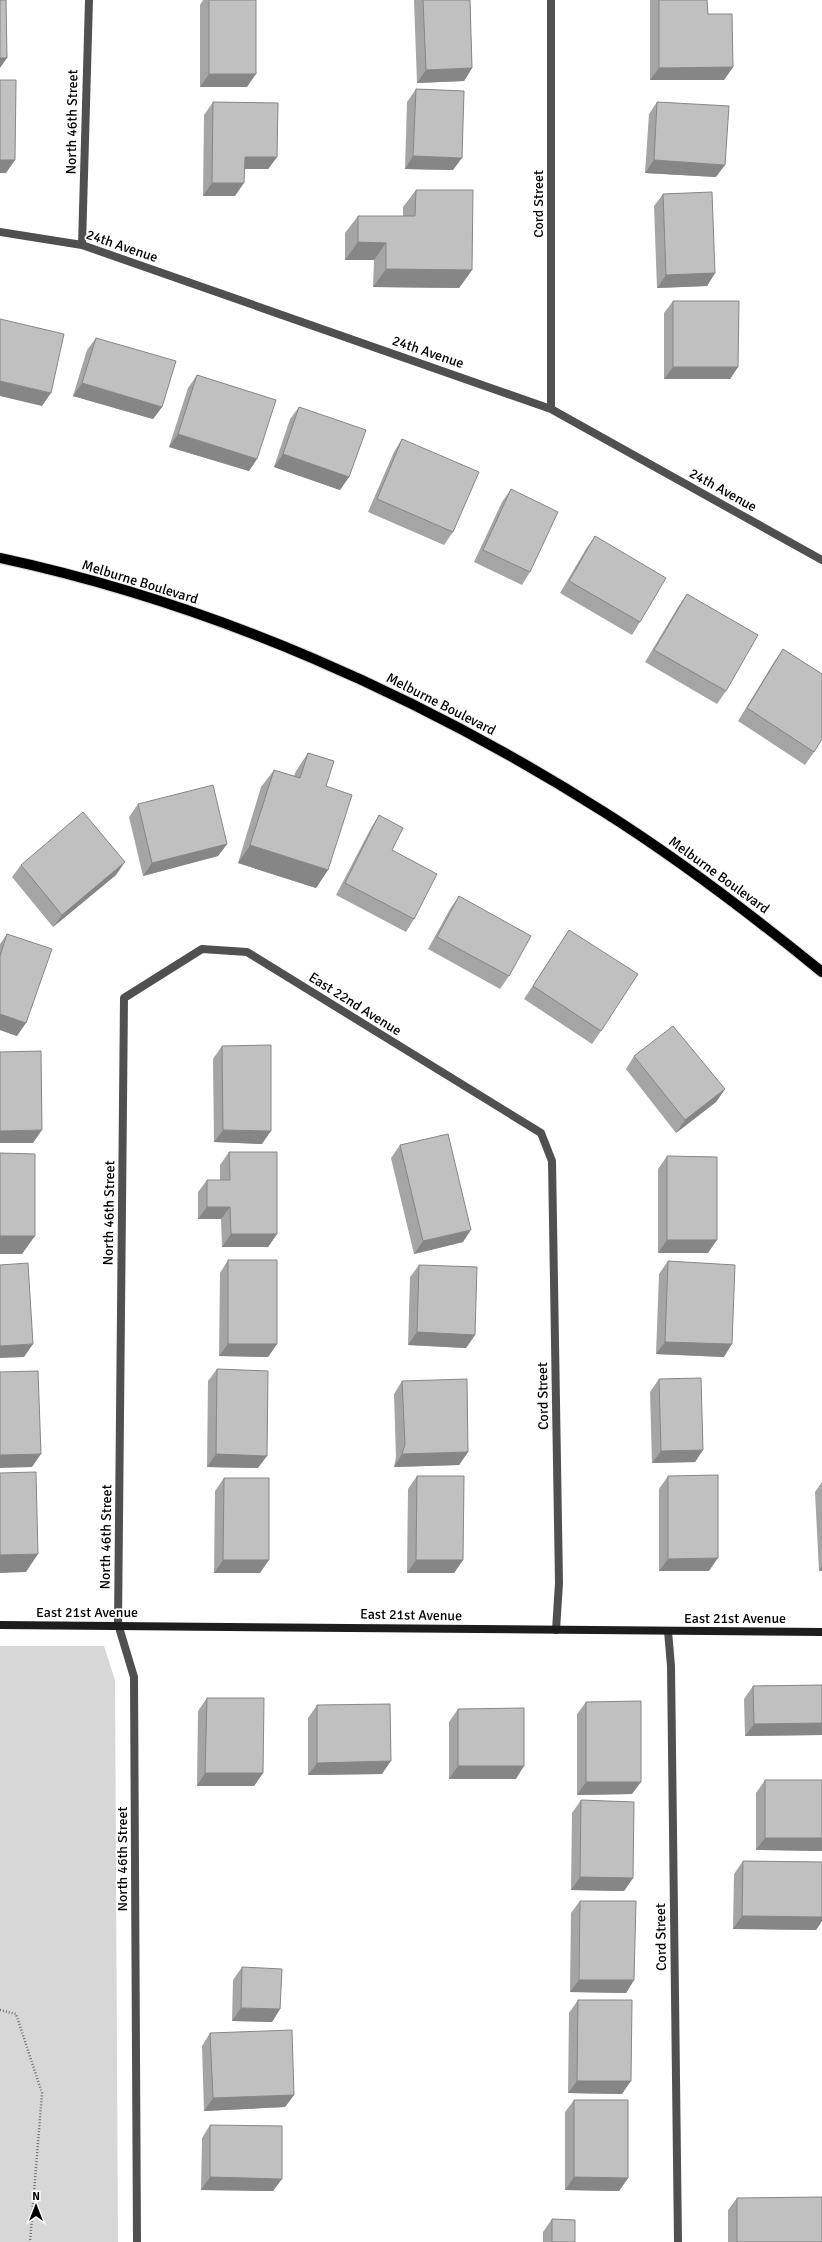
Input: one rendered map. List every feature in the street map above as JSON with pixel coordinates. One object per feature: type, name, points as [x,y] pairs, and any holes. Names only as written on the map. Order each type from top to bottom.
[{"type":"main road","name":"Melburne Boulevard","points":[[0,558],[39,566],[124,590],[214,620],[295,650],[401,699],[477,738],[605,813],[717,889],[822,972]]},
{"type":"street","name":"North 46th Street","points":[[82,245],[89,0]]},
{"type":"street","name":"Cord Street","points":[[551,0],[551,409]]},
{"type":"street","name":"24th Avenue","points":[[0,232],[82,245],[551,409],[822,560]]},
{"type":"street","name":"East 22nd Avenue","points":[[124,998],[202,949],[247,952],[541,1133],[552,1162]]},
{"type":"street","name":"North 46th Street","points":[[124,998],[118,1624],[134,1677],[137,2242]]},
{"type":"street","name":"Cord Street","points":[[552,1162],[559,1583],[556,1630]]},
{"type":"street","name":"East 21st Avenue","points":[[0,1625],[118,1624],[822,1632]]},
{"type":"street","name":"Cord Street","points":[[668,1631],[671,1666],[678,2242]]},
{"type":"path","points":[[0,2010],[16,2014],[42,2093],[30,2242]]},
{"type":"shaded area","points":[[0,1646],[104,1646],[115,1680],[118,2242],[0,2242]]},
{"type":"building","points":[[0,0],[6,0],[7,58],[0,58]]},
{"type":"building","points":[[209,0],[256,0],[256,74],[209,74]]},
{"type":"building","points":[[423,0],[470,0],[472,68],[426,70]]},
{"type":"building","points":[[659,0],[707,0],[708,14],[732,14],[733,67],[659,68]]},
{"type":"building","points":[[0,80],[16,80],[15,160],[0,160]]},
{"type":"building","points":[[416,89],[464,91],[462,158],[413,156]]},
{"type":"building","points":[[213,102],[278,103],[277,157],[245,157],[244,183],[212,183]]},
{"type":"building","points":[[657,102],[729,106],[725,165],[654,160]]},
{"type":"building","points":[[416,190],[473,190],[472,270],[386,269],[386,243],[358,242],[358,216],[415,216]]},
{"type":"building","points":[[712,192],[715,273],[666,275],[663,194]]},
{"type":"building","points":[[673,301],[739,301],[738,367],[673,367]]},
{"type":"building","points":[[0,319],[64,334],[51,393],[0,381]]},
{"type":"building","points":[[96,338],[176,361],[162,407],[82,383]]},
{"type":"building","points":[[197,375],[276,400],[257,459],[178,434]]},
{"type":"building","points":[[299,407],[366,430],[349,477],[283,454]]},
{"type":"building","points":[[402,439],[479,472],[453,532],[377,499]]},
{"type":"building","points":[[511,489],[558,512],[530,572],[483,550]]},
{"type":"building","points":[[595,536],[666,578],[640,622],[569,581]]},
{"type":"building","points":[[687,594],[758,635],[726,691],[654,650]]},
{"type":"building","points":[[783,649],[822,674],[822,739],[814,752],[747,708]]},
{"type":"building","points":[[308,753],[334,761],[326,786],[352,795],[328,870],[250,845],[274,770],[300,778]]},
{"type":"building","points":[[213,785],[227,844],[152,863],[138,804]]},
{"type":"building","points":[[83,812],[125,862],[62,915],[21,865]]},
{"type":"building","points":[[379,815],[403,828],[392,850],[437,874],[414,919],[345,883]]},
{"type":"building","points":[[459,896],[531,936],[509,976],[437,937]]},
{"type":"building","points":[[569,930],[638,974],[601,1031],[533,986]]},
{"type":"building","points":[[7,934],[52,949],[26,1023],[0,1014],[0,956]]},
{"type":"building","points":[[673,1026],[725,1089],[685,1120],[634,1056]]},
{"type":"building","points":[[271,1045],[271,1131],[223,1130],[222,1046]]},
{"type":"building","points":[[41,1051],[42,1130],[0,1131],[0,1052]]},
{"type":"building","points":[[448,1134],[471,1230],[423,1241],[400,1145]]},
{"type":"building","points":[[229,1152],[277,1152],[277,1234],[231,1234],[230,1207],[207,1207],[207,1180],[230,1180]]},
{"type":"building","points":[[0,1153],[35,1154],[35,1236],[0,1236]]},
{"type":"building","points":[[667,1156],[717,1157],[717,1240],[667,1240]]},
{"type":"building","points":[[228,1260],[277,1260],[277,1344],[228,1344]]},
{"type":"building","points":[[668,1261],[735,1265],[732,1344],[665,1342]]},
{"type":"building","points":[[28,1263],[33,1344],[0,1346],[0,1265]]},
{"type":"building","points":[[419,1265],[477,1267],[475,1335],[417,1332]]},
{"type":"building","points":[[217,1369],[268,1371],[267,1456],[216,1454]]},
{"type":"building","points":[[38,1371],[41,1454],[0,1455],[0,1372]]},
{"type":"building","points":[[701,1378],[703,1450],[661,1451],[659,1379]]},
{"type":"building","points":[[467,1379],[468,1452],[402,1454],[405,1444],[402,1381]]},
{"type":"building","points":[[36,1472],[38,1554],[0,1555],[0,1473]]},
{"type":"building","points":[[718,1475],[718,1558],[668,1559],[668,1476]]},
{"type":"building","points":[[417,1476],[464,1476],[463,1560],[416,1560]]},
{"type":"building","points":[[224,1478],[269,1478],[269,1560],[223,1560]]},
{"type":"building","points":[[822,1685],[822,1723],[754,1724],[753,1686]]},
{"type":"building","points":[[207,1698],[264,1698],[263,1773],[205,1773]]},
{"type":"building","points":[[641,1701],[641,1782],[586,1782],[586,1702]]},
{"type":"building","points":[[390,1704],[391,1761],[317,1763],[317,1705]]},
{"type":"building","points":[[524,1708],[524,1766],[458,1766],[458,1709]]},
{"type":"building","points":[[765,1780],[822,1780],[822,1838],[765,1838]]},
{"type":"building","points":[[581,1800],[634,1802],[633,1878],[580,1877]]},
{"type":"building","points":[[743,1861],[822,1862],[822,1917],[742,1916]]},
{"type":"building","points":[[580,1901],[636,1901],[634,1980],[579,1980]]},
{"type":"building","points":[[242,1967],[282,1969],[280,2009],[241,2008]]},
{"type":"building","points":[[578,2000],[632,2000],[631,2081],[577,2081]]},
{"type":"building","points":[[292,2030],[294,2095],[213,2098],[210,2033]]},
{"type":"building","points":[[574,2100],[628,2100],[628,2178],[574,2177]]},
{"type":"building","points":[[210,2125],[282,2126],[282,2179],[210,2177]]},
{"type":"building","points":[[822,2197],[822,2242],[737,2242],[737,2198]]},
{"type":"building","points":[[552,2219],[575,2220],[575,2242],[552,2242]]}]
